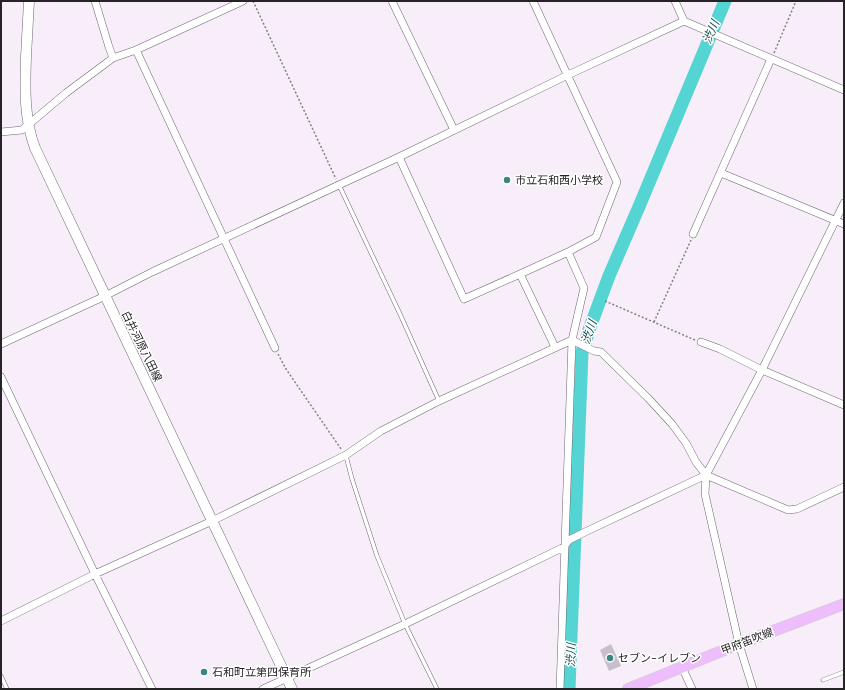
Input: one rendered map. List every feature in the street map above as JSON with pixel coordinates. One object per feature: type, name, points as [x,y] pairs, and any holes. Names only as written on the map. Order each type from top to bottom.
[{"type":"main road","name":"白井河原八田線","points":[[29,1],[25,101],[30,137],[292,689]]},
{"type":"main road","name":"甲府笛吹線","points":[[628,689],[739,644],[844,604]]},
{"type":"street","points":[[94,1],[113,58]]},
{"type":"street","points":[[1,132],[22,130],[113,58],[136,50],[243,1]]},
{"type":"street","points":[[392,1],[454,130]]},
{"type":"street","points":[[399,157],[464,299],[568,252],[596,237],[617,182],[533,1]]},
{"type":"street","points":[[674,1],[684,21],[844,90]]},
{"type":"street","points":[[1,344],[684,21]]},
{"type":"street","points":[[136,50],[276,348]]},
{"type":"street","points":[[693,234],[771,59]]},
{"type":"street","points":[[721,173],[844,224]]},
{"type":"street","points":[[752,689],[739,644],[705,494],[706,475],[762,370],[844,203]]},
{"type":"street","points":[[560,689],[564,547],[575,342],[584,288],[568,252]]},
{"type":"street","points":[[520,274],[555,347]]},
{"type":"street","points":[[1,621],[95,574],[212,521],[346,455],[381,431],[440,401],[555,347],[575,342],[594,351],[601,352],[658,408],[686,443],[696,462],[706,475],[788,510],[797,509],[844,487]]},
{"type":"street","points":[[701,342],[720,349],[762,370],[844,405]]},
{"type":"street","points":[[1,377],[95,574],[152,689]]},
{"type":"street","points":[[263,689],[406,624],[564,547],[569,540],[585,532],[706,475]]},
{"type":"street","points":[[682,667],[692,689]]},
{"type":"lane","points":[[338,184],[440,401]]},
{"type":"lane","points":[[346,455],[352,479],[377,556],[406,624],[437,689]]},
{"type":"lane","points":[[823,680],[844,672]]},
{"type":"lane","points":[[1,676],[7,689]]},
{"type":"path","points":[[253,1],[338,184]]},
{"type":"path","points":[[771,59],[796,1]]},
{"type":"path","points":[[654,322],[693,234]]},
{"type":"path","points":[[604,301],[701,342]]},
{"type":"path","points":[[276,348],[286,369],[346,455]]},
{"type":"building","points":[[611,644],[621,666],[609,671],[600,650]]},
{"type":"waterway","name":"渋川","points":[[569,689],[582,352],[609,276],[725,1]]},
{"type":"place","name":"市立石和西小学校","points":[[507,180]]},
{"type":"place","name":"セブン-イレブン","points":[[610,658]]},
{"type":"place","name":"石和町立第四保育所","points":[[204,672]]}]
